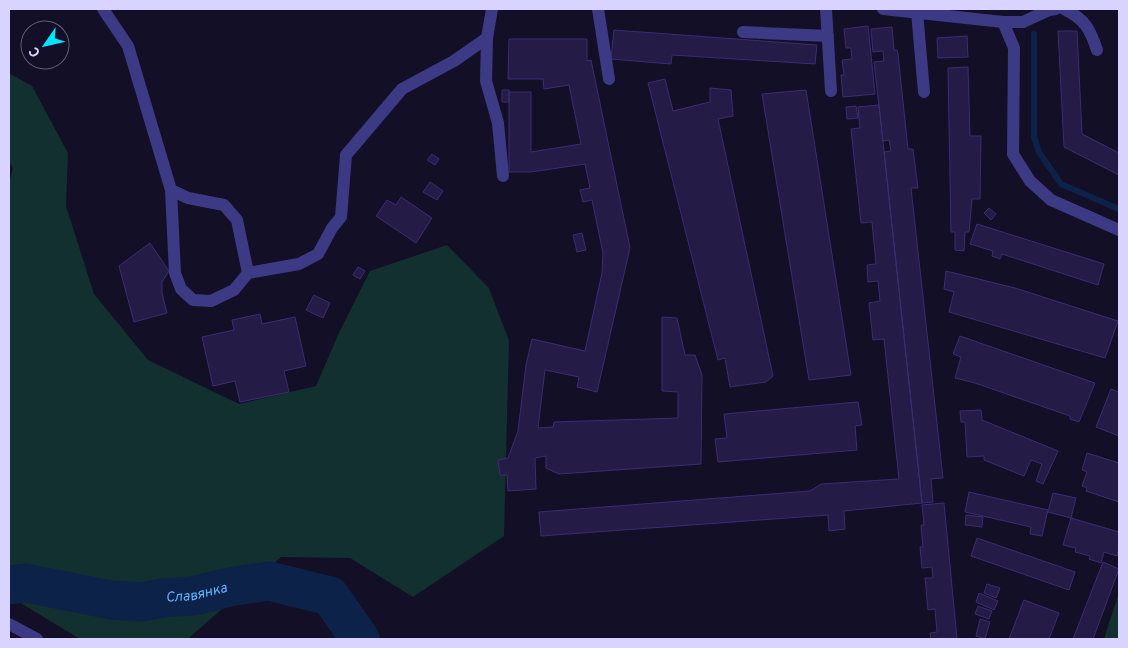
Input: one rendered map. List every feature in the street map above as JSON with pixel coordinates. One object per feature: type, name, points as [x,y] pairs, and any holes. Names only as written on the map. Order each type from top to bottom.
[{"type":"street","points":[[103,9],[128,46],[171,190],[175,273],[181,289],[194,300],[212,302],[234,290],[248,273],[299,264],[318,254],[332,228],[341,217],[346,155],[402,90],[454,61],[487,38]]},
{"type":"street","points":[[492,9],[487,38],[486,81],[498,123],[503,176]]},
{"type":"street","points":[[598,9],[608,79]]},
{"type":"street","points":[[826,9],[831,90]]},
{"type":"street","points":[[883,9],[1003,22],[1023,22],[1049,10],[1056,9]]},
{"type":"street","points":[[1064,9],[1078,16],[1091,32],[1098,50]]},
{"type":"street","points":[[917,12],[924,92]]},
{"type":"street","points":[[1003,22],[1014,48],[1013,154],[1030,181],[1051,200],[1119,230]]},
{"type":"street","points":[[743,32],[828,36]]},
{"type":"street","points":[[171,190],[188,198],[224,206],[237,220],[248,273]]},
{"type":"street","points":[[9,624],[37,639]]},
{"type":"green space","points":[[9,73],[32,86],[68,153],[66,206],[94,294],[148,360],[239,404],[316,386],[338,335],[370,271],[447,245],[489,288],[509,341],[504,536],[413,597],[350,558],[281,557],[189,638],[80,639],[9,596],[9,183],[13,168],[9,162]]},
{"type":"green space","points":[[1119,592],[1119,639],[1104,639]]},
{"type":"building","points":[[868,26],[875,94],[843,97],[841,75],[844,75],[842,60],[852,59],[851,48],[846,48],[844,29]]},
{"type":"building","points":[[892,27],[894,50],[897,50],[898,54],[908,149],[913,149],[918,188],[911,188],[943,478],[931,479],[933,502],[922,503],[884,152],[891,151],[889,140],[883,141],[874,62],[884,61],[883,51],[873,52],[871,29]]},
{"type":"building","points":[[614,30],[817,45],[815,64],[672,55],[671,64],[611,59]]},
{"type":"building","points":[[1058,31],[1077,31],[1082,134],[1119,153],[1119,175],[1064,147]]},
{"type":"building","points":[[967,36],[968,57],[938,58],[937,38]]},
{"type":"building","points":[[509,39],[587,39],[587,61],[591,60],[630,248],[597,392],[577,387],[579,377],[545,370],[538,428],[553,427],[554,422],[678,418],[678,392],[662,391],[662,317],[677,318],[685,355],[695,355],[702,375],[701,464],[559,474],[546,468],[546,456],[535,458],[536,489],[508,491],[507,475],[500,475],[498,460],[508,458],[518,431],[526,365],[532,339],[585,351],[602,273],[603,253],[592,200],[583,202],[580,190],[590,188],[585,164],[531,172],[509,172],[509,92],[531,92],[531,152],[581,144],[569,85],[544,89],[543,79],[508,79]]},
{"type":"building","points":[[968,67],[970,136],[981,136],[980,199],[972,199],[969,232],[965,232],[964,251],[955,250],[955,232],[951,232],[948,68]]},
{"type":"building","points":[[665,79],[673,111],[710,102],[710,88],[731,90],[733,116],[718,119],[773,376],[766,382],[730,387],[725,358],[718,360],[648,83]]},
{"type":"building","points":[[502,90],[509,90],[509,102],[502,102]]},
{"type":"building","points":[[806,90],[851,375],[809,380],[762,94]]},
{"type":"building","points":[[879,105],[922,503],[844,511],[845,529],[829,531],[828,515],[541,536],[539,512],[810,491],[821,484],[899,479],[884,339],[873,340],[869,303],[880,301],[878,281],[868,282],[867,265],[876,264],[872,222],[861,223],[851,129],[860,128],[858,107]]},
{"type":"building","points":[[856,106],[858,118],[847,119],[846,107]]},
{"type":"building","points":[[432,154],[439,159],[435,165],[427,160]]},
{"type":"building","points":[[430,182],[443,191],[437,200],[423,192]]},
{"type":"building","points":[[401,197],[432,218],[416,243],[376,216],[387,200],[396,205]]},
{"type":"building","points":[[989,208],[996,214],[991,220],[984,213]]},
{"type":"building","points":[[977,224],[1104,264],[1098,285],[1002,254],[1000,259],[992,256],[993,251],[970,244]]},
{"type":"building","points":[[582,233],[586,250],[577,252],[573,235]]},
{"type":"building","points":[[150,243],[169,271],[162,282],[162,293],[167,313],[134,322],[119,266]]},
{"type":"building","points":[[358,267],[365,271],[360,279],[353,275]]},
{"type":"building","points":[[946,271],[1015,288],[1118,321],[1105,358],[949,312],[954,292],[944,289]]},
{"type":"building","points":[[314,295],[330,303],[323,318],[306,310]]},
{"type":"building","points":[[260,314],[262,324],[295,317],[306,366],[284,371],[289,392],[240,402],[235,381],[213,386],[202,337],[234,330],[232,320]]},
{"type":"building","points":[[960,336],[1095,383],[1079,422],[1070,419],[1070,416],[975,383],[955,378],[961,357],[953,354]]},
{"type":"building","points":[[1111,389],[1119,392],[1119,436],[1096,427]]},
{"type":"building","points":[[858,402],[862,425],[855,426],[857,450],[718,462],[715,439],[727,438],[724,414]]},
{"type":"building","points":[[981,410],[982,420],[1058,451],[1043,484],[1036,481],[1042,464],[1031,460],[1024,476],[984,460],[984,456],[967,457],[965,422],[961,422],[960,411]]},
{"type":"building","points":[[1087,453],[1119,463],[1119,502],[1086,491],[1087,488],[1082,486],[1087,472],[1082,470]]},
{"type":"building","points":[[969,492],[1048,510],[1042,536],[1030,534],[1031,527],[965,512]]},
{"type":"building","points":[[1053,493],[1076,498],[1071,518],[1048,512]]},
{"type":"building","points":[[944,503],[957,639],[931,639],[930,633],[937,632],[935,609],[928,610],[925,578],[933,578],[932,567],[922,568],[920,547],[923,547],[921,525],[924,525],[922,505]]},
{"type":"building","points":[[966,515],[983,517],[982,527],[965,525]]},
{"type":"building","points":[[1071,518],[1119,532],[1117,556],[1104,552],[1101,563],[1089,559],[1090,556],[1075,552],[1076,548],[1063,545]]},
{"type":"building","points":[[977,538],[1075,572],[1069,590],[971,556]]},
{"type":"building","points":[[1103,562],[1119,569],[1093,639],[1073,639]]},
{"type":"building","points":[[987,584],[1000,588],[996,598],[984,593]]},
{"type":"building","points":[[979,593],[998,601],[994,610],[976,602]]},
{"type":"building","points":[[1024,600],[1059,613],[1049,639],[1009,639]]},
{"type":"building","points":[[978,606],[992,611],[989,619],[975,614]]},
{"type":"building","points":[[980,619],[990,622],[985,639],[976,636]]},
{"type":"waterway","points":[[1034,34],[1034,137],[1039,152],[1061,184],[1119,209]]},
{"type":"waterway","name":"Славянка","points":[[9,585],[26,583],[111,600],[141,602],[193,596],[229,587],[269,581],[330,596],[360,639]]}]
